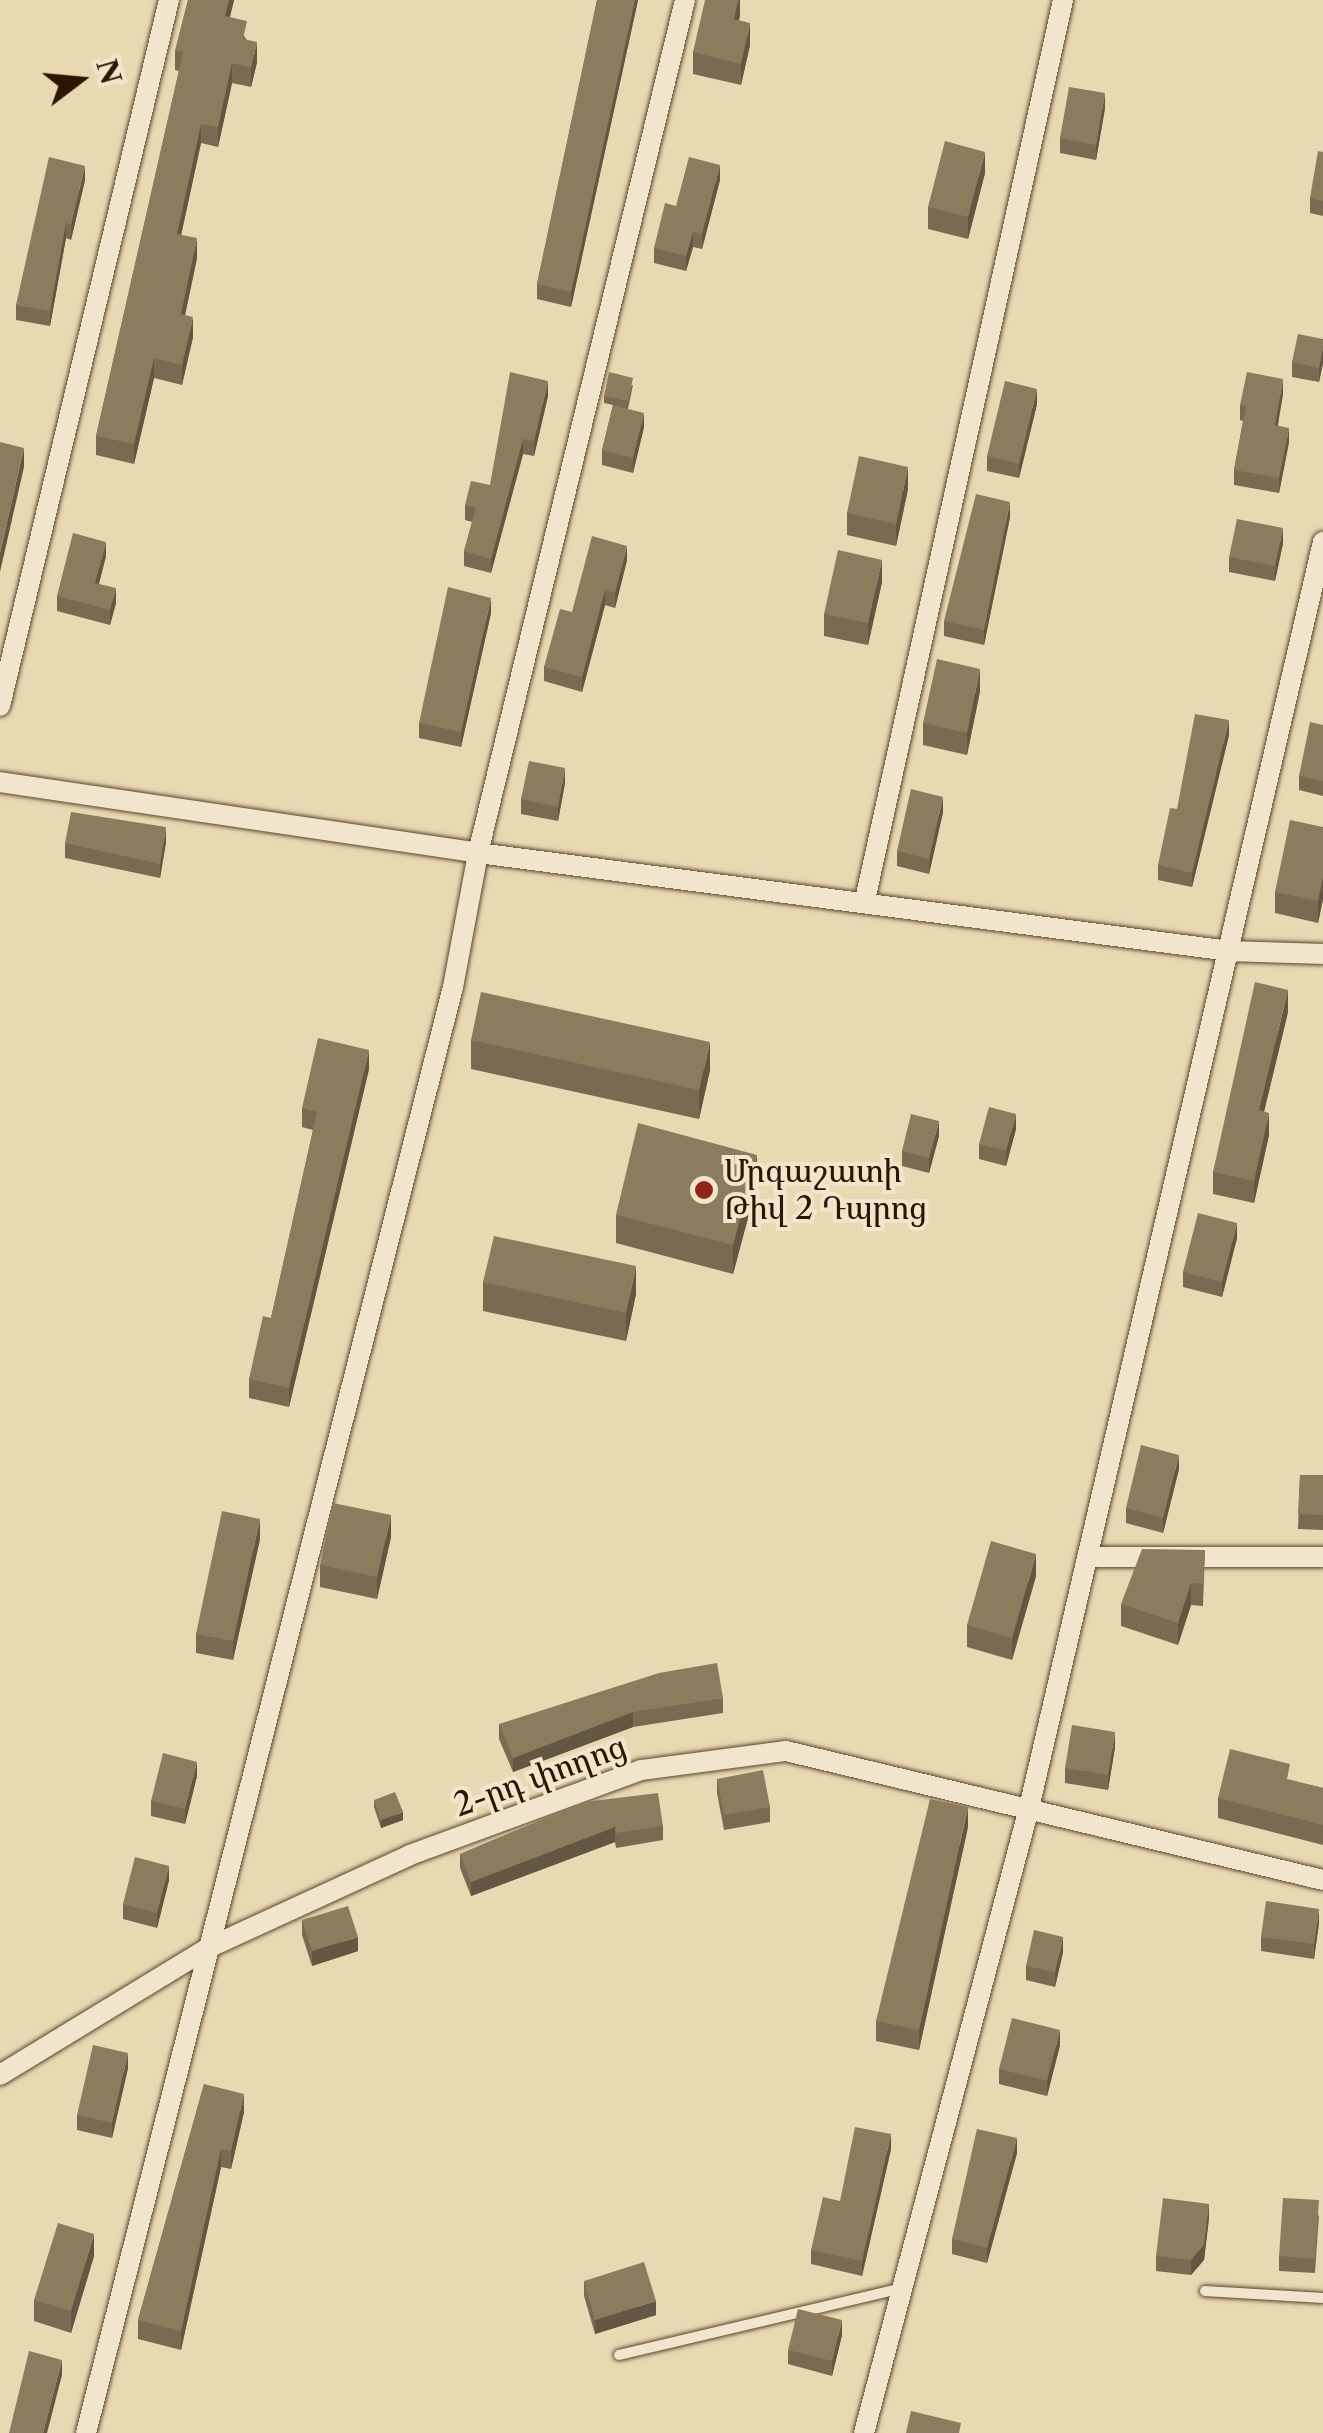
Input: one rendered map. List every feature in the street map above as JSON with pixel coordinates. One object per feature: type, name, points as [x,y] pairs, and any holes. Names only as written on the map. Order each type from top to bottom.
[{"type":"street","points":[[0,706],[169,0]]},
{"type":"street","points":[[86,2433],[453,987],[478,853],[685,0]]},
{"type":"street","points":[[866,900],[1063,0]]},
{"type":"street","points":[[864,2433],[898,2290],[1029,1808],[1323,542]]},
{"type":"street","points":[[0,782],[478,853],[866,900],[1229,950],[1323,954]]},
{"type":"street","points":[[1086,1557],[1323,1556]]},
{"type":"street","name":"2-րդ փողոց","points":[[0,2076],[208,1948],[410,1856],[641,1770],[786,1751],[1323,1880]]},
{"type":"lane","points":[[619,2356],[898,2290]]},
{"type":"lane","points":[[1205,2290],[1323,2298]]},
{"type":"building","points":[[188,0],[229,0],[225,16],[247,21],[243,39],[257,42],[251,68],[232,63],[218,127],[201,124],[177,234],[197,238],[181,314],[193,317],[182,365],[154,358],[134,444],[96,436],[183,52],[175,51]]},
{"type":"building","points":[[597,0],[635,0],[571,292],[537,284]]},
{"type":"building","points":[[705,0],[738,0],[734,19],[750,23],[741,64],[693,52]]},
{"type":"building","points":[[1069,87],[1105,93],[1096,145],[1060,138]]},
{"type":"building","points":[[945,141],[985,152],[968,217],[928,207]]},
{"type":"building","points":[[1318,151],[1323,152],[1323,201],[1310,198]]},
{"type":"building","points":[[49,157],[85,166],[71,225],[66,223],[50,311],[16,305]]},
{"type":"building","points":[[689,157],[720,165],[702,234],[693,232],[686,256],[654,248],[665,203],[676,206]]},
{"type":"building","points":[[1298,334],[1323,339],[1319,368],[1292,362]]},
{"type":"building","points":[[510,372],[548,381],[534,441],[523,439],[491,559],[464,551],[476,508],[465,505],[471,481],[490,485]]},
{"type":"building","points":[[609,372],[633,378],[628,401],[604,396]]},
{"type":"building","points":[[1247,372],[1283,379],[1275,425],[1289,428],[1279,478],[1234,470],[1246,406],[1240,405]]},
{"type":"building","points":[[1005,381],[1037,389],[1019,464],[987,456]]},
{"type":"building","points":[[613,405],[644,413],[633,458],[602,450]]},
{"type":"building","points":[[0,442],[24,448],[0,553]]},
{"type":"building","points":[[859,456],[908,467],[896,524],[847,513]]},
{"type":"building","points":[[976,494],[1010,502],[984,630],[944,621]]},
{"type":"building","points":[[1237,519],[1283,528],[1275,566],[1229,557]]},
{"type":"building","points":[[73,533],[106,542],[95,583],[116,588],[110,610],[57,596]]},
{"type":"building","points":[[592,536],[627,546],[615,593],[605,590],[582,677],[544,667],[560,609],[572,612]]},
{"type":"building","points":[[838,550],[882,560],[868,623],[824,614]]},
{"type":"building","points":[[448,587],[491,598],[461,732],[419,723]]},
{"type":"building","points":[[937,659],[980,669],[967,733],[923,723]]},
{"type":"building","points":[[1195,714],[1229,720],[1192,873],[1158,865],[1170,808],[1177,809]]},
{"type":"building","points":[[1310,722],[1323,725],[1323,781],[1299,776]]},
{"type":"building","points":[[529,761],[565,768],[558,807],[521,799]]},
{"type":"building","points":[[911,789],[943,797],[929,859],[897,851]]},
{"type":"building","points":[[71,812],[166,827],[160,864],[65,843]]},
{"type":"building","points":[[1290,820],[1323,827],[1323,877],[1318,901],[1275,892]]},
{"type":"building","points":[[1255,982],[1288,990],[1259,1110],[1269,1113],[1254,1181],[1213,1172]]},
{"type":"building","points":[[481,992],[710,1042],[699,1090],[471,1040]]},
{"type":"building","points":[[318,1038],[369,1050],[289,1388],[249,1379],[263,1316],[271,1318],[317,1112],[302,1108]]},
{"type":"building","points":[[989,1107],[1016,1114],[1006,1151],[979,1144]]},
{"type":"building","points":[[911,1114],[939,1121],[929,1158],[902,1151]]},
{"type":"building","points":[[638,1123],[757,1155],[733,1245],[616,1215]]},
{"type":"building","points":[[1198,1213],[1237,1223],[1222,1282],[1183,1272]]},
{"type":"building","points":[[494,1236],[636,1266],[626,1313],[483,1282]]},
{"type":"building","points":[[1141,1445],[1179,1455],[1163,1518],[1126,1508]]},
{"type":"building","points":[[1300,1475],[1323,1475],[1323,1515],[1298,1514]]},
{"type":"building","points":[[333,1503],[391,1515],[377,1577],[320,1565]]},
{"type":"building","points":[[222,1511],[260,1519],[233,1641],[196,1634]]},
{"type":"building","points":[[991,1541],[1036,1554],[1012,1638],[967,1625]]},
{"type":"building","points":[[1142,1549],[1205,1550],[1203,1584],[1191,1583],[1178,1623],[1121,1604]]},
{"type":"building","points":[[717,1663],[723,1698],[633,1712],[513,1758],[499,1724],[659,1673]]},
{"type":"building","points":[[1072,1725],[1115,1732],[1108,1775],[1065,1768]]},
{"type":"building","points":[[1230,1749],[1290,1764],[1287,1779],[1323,1788],[1323,1825],[1218,1798]]},
{"type":"building","points":[[163,1753],[197,1762],[185,1809],[151,1801]]},
{"type":"building","points":[[763,1770],[770,1807],[724,1815],[717,1779]]},
{"type":"building","points":[[395,1792],[403,1812],[381,1820],[374,1800]]},
{"type":"building","points":[[658,1793],[663,1826],[616,1833],[615,1827],[471,1882],[460,1854],[584,1802]]},
{"type":"building","points":[[930,1799],[968,1807],[919,2030],[876,2021]]},
{"type":"building","points":[[135,1857],[169,1866],[157,1913],[123,1904]]},
{"type":"building","points":[[1266,1901],[1319,1909],[1314,1944],[1261,1937]]},
{"type":"building","points":[[348,1906],[358,1937],[312,1951],[302,1920]]},
{"type":"building","points":[[1034,1930],[1063,1937],[1055,1972],[1026,1966]]},
{"type":"building","points":[[1012,2018],[1060,2030],[1047,2081],[999,2069]]},
{"type":"building","points":[[93,2045],[128,2053],[112,2123],[77,2115]]},
{"type":"building","points":[[204,2084],[244,2094],[231,2151],[221,2149],[181,2331],[138,2320]]},
{"type":"building","points":[[855,2127],[891,2134],[862,2261],[811,2250],[823,2197],[840,2201]]},
{"type":"building","points":[[977,2129],[1017,2138],[987,2248],[952,2239]]},
{"type":"building","points":[[1163,2198],[1209,2204],[1204,2245],[1191,2260],[1156,2256]]},
{"type":"building","points":[[1283,2198],[1319,2200],[1315,2259],[1279,2256]]},
{"type":"building","points":[[58,2223],[94,2234],[71,2311],[34,2300]]},
{"type":"building","points":[[644,2262],[656,2301],[595,2320],[584,2281]]},
{"type":"building","points":[[798,2309],[842,2320],[832,2361],[788,2350]]},
{"type":"building","points":[[29,2351],[62,2360],[43,2433],[9,2433]]},
{"type":"building","points":[[911,2411],[961,2423],[959,2433],[906,2433]]},
{"type":"place","name":"Մրգաշատի Թիվ 2 Դպրոց","points":[[704,1190]]}]
